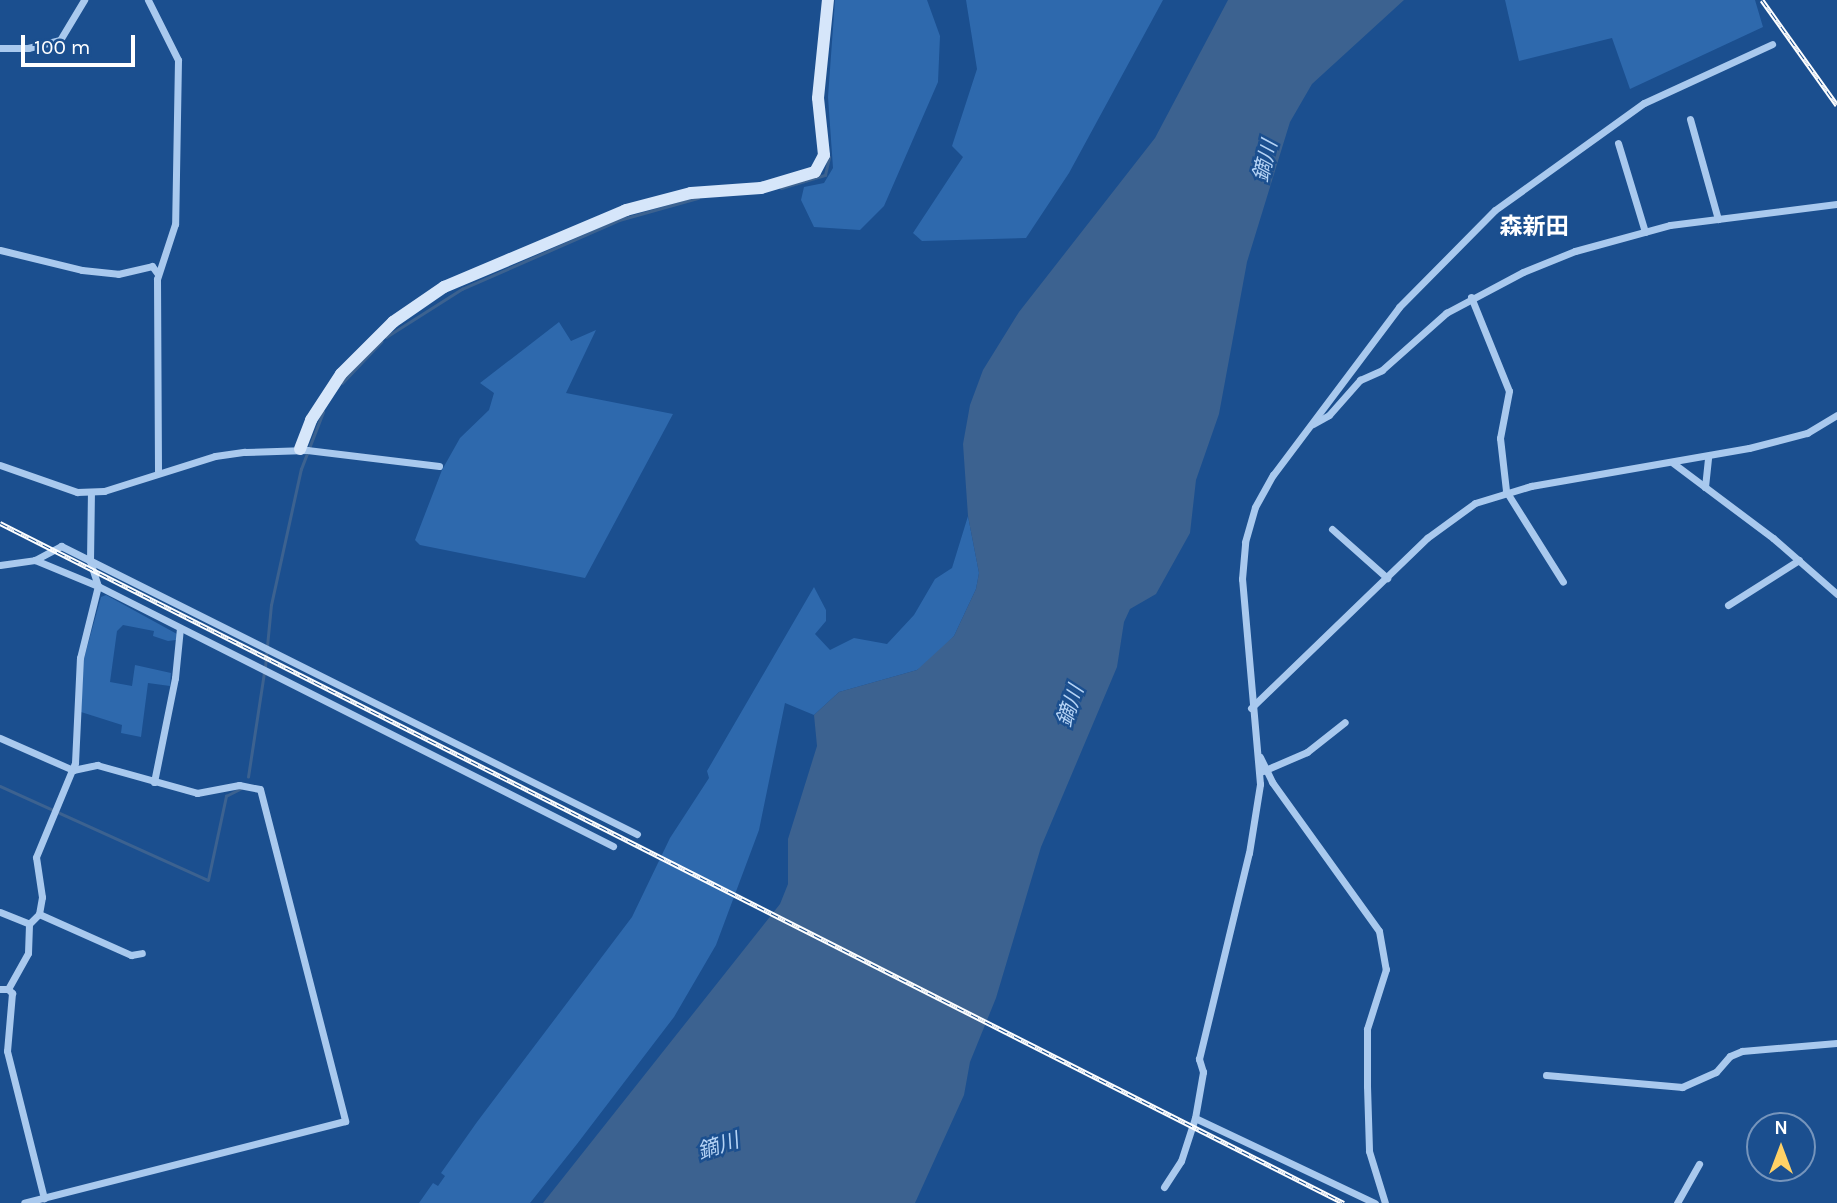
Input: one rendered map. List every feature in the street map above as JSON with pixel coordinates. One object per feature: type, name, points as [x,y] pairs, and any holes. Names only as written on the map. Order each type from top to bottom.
[{"type":"street","points":[[0,48],[28,48],[60,40],[84,0]]},
{"type":"street","points":[[148,0],[178,60],[175,224],[158,273],[158,473]]},
{"type":"street","points":[[300,449],[311,420],[341,374],[393,322],[444,287],[626,210],[691,193],[761,188],[816,172],[824,155],[818,98],[828,0]]},
{"type":"street","points":[[1164,1187],[1181,1161],[1195,1118],[1203,1072],[1199,1059],[1249,853],[1262,771],[1251,708],[1242,579],[1247,528],[1273,475],[1399,307],[1495,210],[1644,103],[1772,44]]},
{"type":"street","points":[[1690,119],[1718,219]]},
{"type":"street","points":[[1618,143],[1645,232]]},
{"type":"street","points":[[1309,426],[1329,415],[1360,380],[1382,370],[1413,339],[1471,297],[1575,251],[1645,232],[1718,219],[1837,204]]},
{"type":"street","points":[[0,250],[82,270],[118,274],[152,266],[158,273]]},
{"type":"street","points":[[1471,297],[1509,391],[1500,438],[1506,491],[1563,582]]},
{"type":"street","points":[[1251,708],[1452,516],[1506,491],[1709,457],[1807,433],[1837,415]]},
{"type":"street","points":[[0,465],[60,487],[92,492],[228,453],[300,449],[439,466]]},
{"type":"street","points":[[1705,487],[1709,457]]},
{"type":"street","points":[[1673,463],[1798,560],[1837,594]]},
{"type":"street","points":[[44,1198],[9,1061],[12,993],[4,989],[29,953],[29,924],[39,914],[42,885],[36,857],[73,770],[80,658],[98,586],[90,561],[92,492]]},
{"type":"street","points":[[1332,529],[1387,578]]},
{"type":"street","points":[[0,565],[35,560],[61,546],[637,834]]},
{"type":"street","points":[[35,560],[98,586],[613,846]]},
{"type":"street","points":[[1728,605],[1798,560]]},
{"type":"street","points":[[154,782],[176,678],[180,628]]},
{"type":"street","points":[[1262,771],[1307,752],[1345,722]]},
{"type":"street","points":[[0,738],[73,770],[90,764],[203,794],[239,785],[260,789],[345,1121],[24,1203]]},
{"type":"street","points":[[1262,771],[1379,931],[1386,968],[1367,1029],[1367,1086],[1369,1151],[1385,1203]]},
{"type":"street","points":[[0,912],[29,924]]},
{"type":"street","points":[[39,914],[131,955],[142,953]]},
{"type":"street","points":[[1546,1075],[1682,1087],[1716,1072],[1730,1056],[1742,1051],[1837,1043]]},
{"type":"street","points":[[0,1060],[9,1061]]},
{"type":"street","points":[[1195,1118],[1375,1203]]},
{"type":"street","points":[[1677,1203],[1699,1164]]},
{"type":"shaded area","points":[[835,0],[927,0],[940,36],[938,82],[884,206],[860,230],[814,227],[801,200],[804,187],[824,183],[833,168],[828,97]]},
{"type":"shaded area","points":[[966,0],[1163,0],[1069,173],[1026,238],[922,241],[913,233],[963,157],[952,146],[977,69]]},
{"type":"shaded area","points":[[1505,0],[1755,0],[1763,27],[1630,89],[1612,38],[1519,61]]},
{"type":"shaded area","points":[[559,322],[571,341],[596,330],[566,393],[673,414],[585,578],[420,545],[415,540],[442,470],[460,438],[489,410],[494,393],[480,383]]},
{"type":"shaded area","points":[[968,516],[979,573],[976,589],[954,636],[933,659],[917,670],[839,692],[814,715],[785,703],[759,830],[716,945],[674,1017],[530,1203],[419,1203],[433,1183],[438,1186],[445,1176],[441,1173],[477,1122],[632,917],[670,838],[709,778],[707,771],[814,587],[826,610],[826,621],[815,634],[830,650],[854,638],[887,644],[914,615],[935,579],[952,568]]},
{"type":"shaded area","points":[[106,595],[177,634],[176,640],[168,641],[153,636],[154,631],[123,625],[117,631],[110,682],[132,686],[135,665],[171,673],[170,686],[148,683],[141,737],[121,733],[122,725],[81,712],[83,662],[101,597]]},
{"type":"water","name":"鏑川","points":[[1228,0],[1404,0],[1312,84],[1290,122],[1247,262],[1219,414],[1196,480],[1190,533],[1156,594],[1130,609],[1124,622],[1117,667],[1041,847],[996,998],[970,1062],[964,1095],[915,1203],[543,1203],[780,904],[788,884],[788,839],[817,746],[814,715],[839,692],[917,670],[954,636],[976,589],[979,573],[968,516],[963,444],[970,405],[983,370],[1019,312],[1155,138]]},
{"type":"waterway","points":[[781,188],[825,175],[829,157]]},
{"type":"waterway","points":[[386,337],[462,289],[619,220],[698,198]]},
{"type":"waterway","points":[[342,383],[381,342]]},
{"type":"waterway","points":[[265,667],[271,605],[301,469],[323,412]]},
{"type":"waterway","points":[[248,777],[264,673]]},
{"type":"waterway","points":[[0,786],[208,880],[226,796],[240,789]]},
{"type":"railway","points":[[1762,0],[1837,105]]},
{"type":"railway","points":[[0,523],[1344,1203]]},
{"type":"district","name":"森新田","points":[[1534,227]]}]
